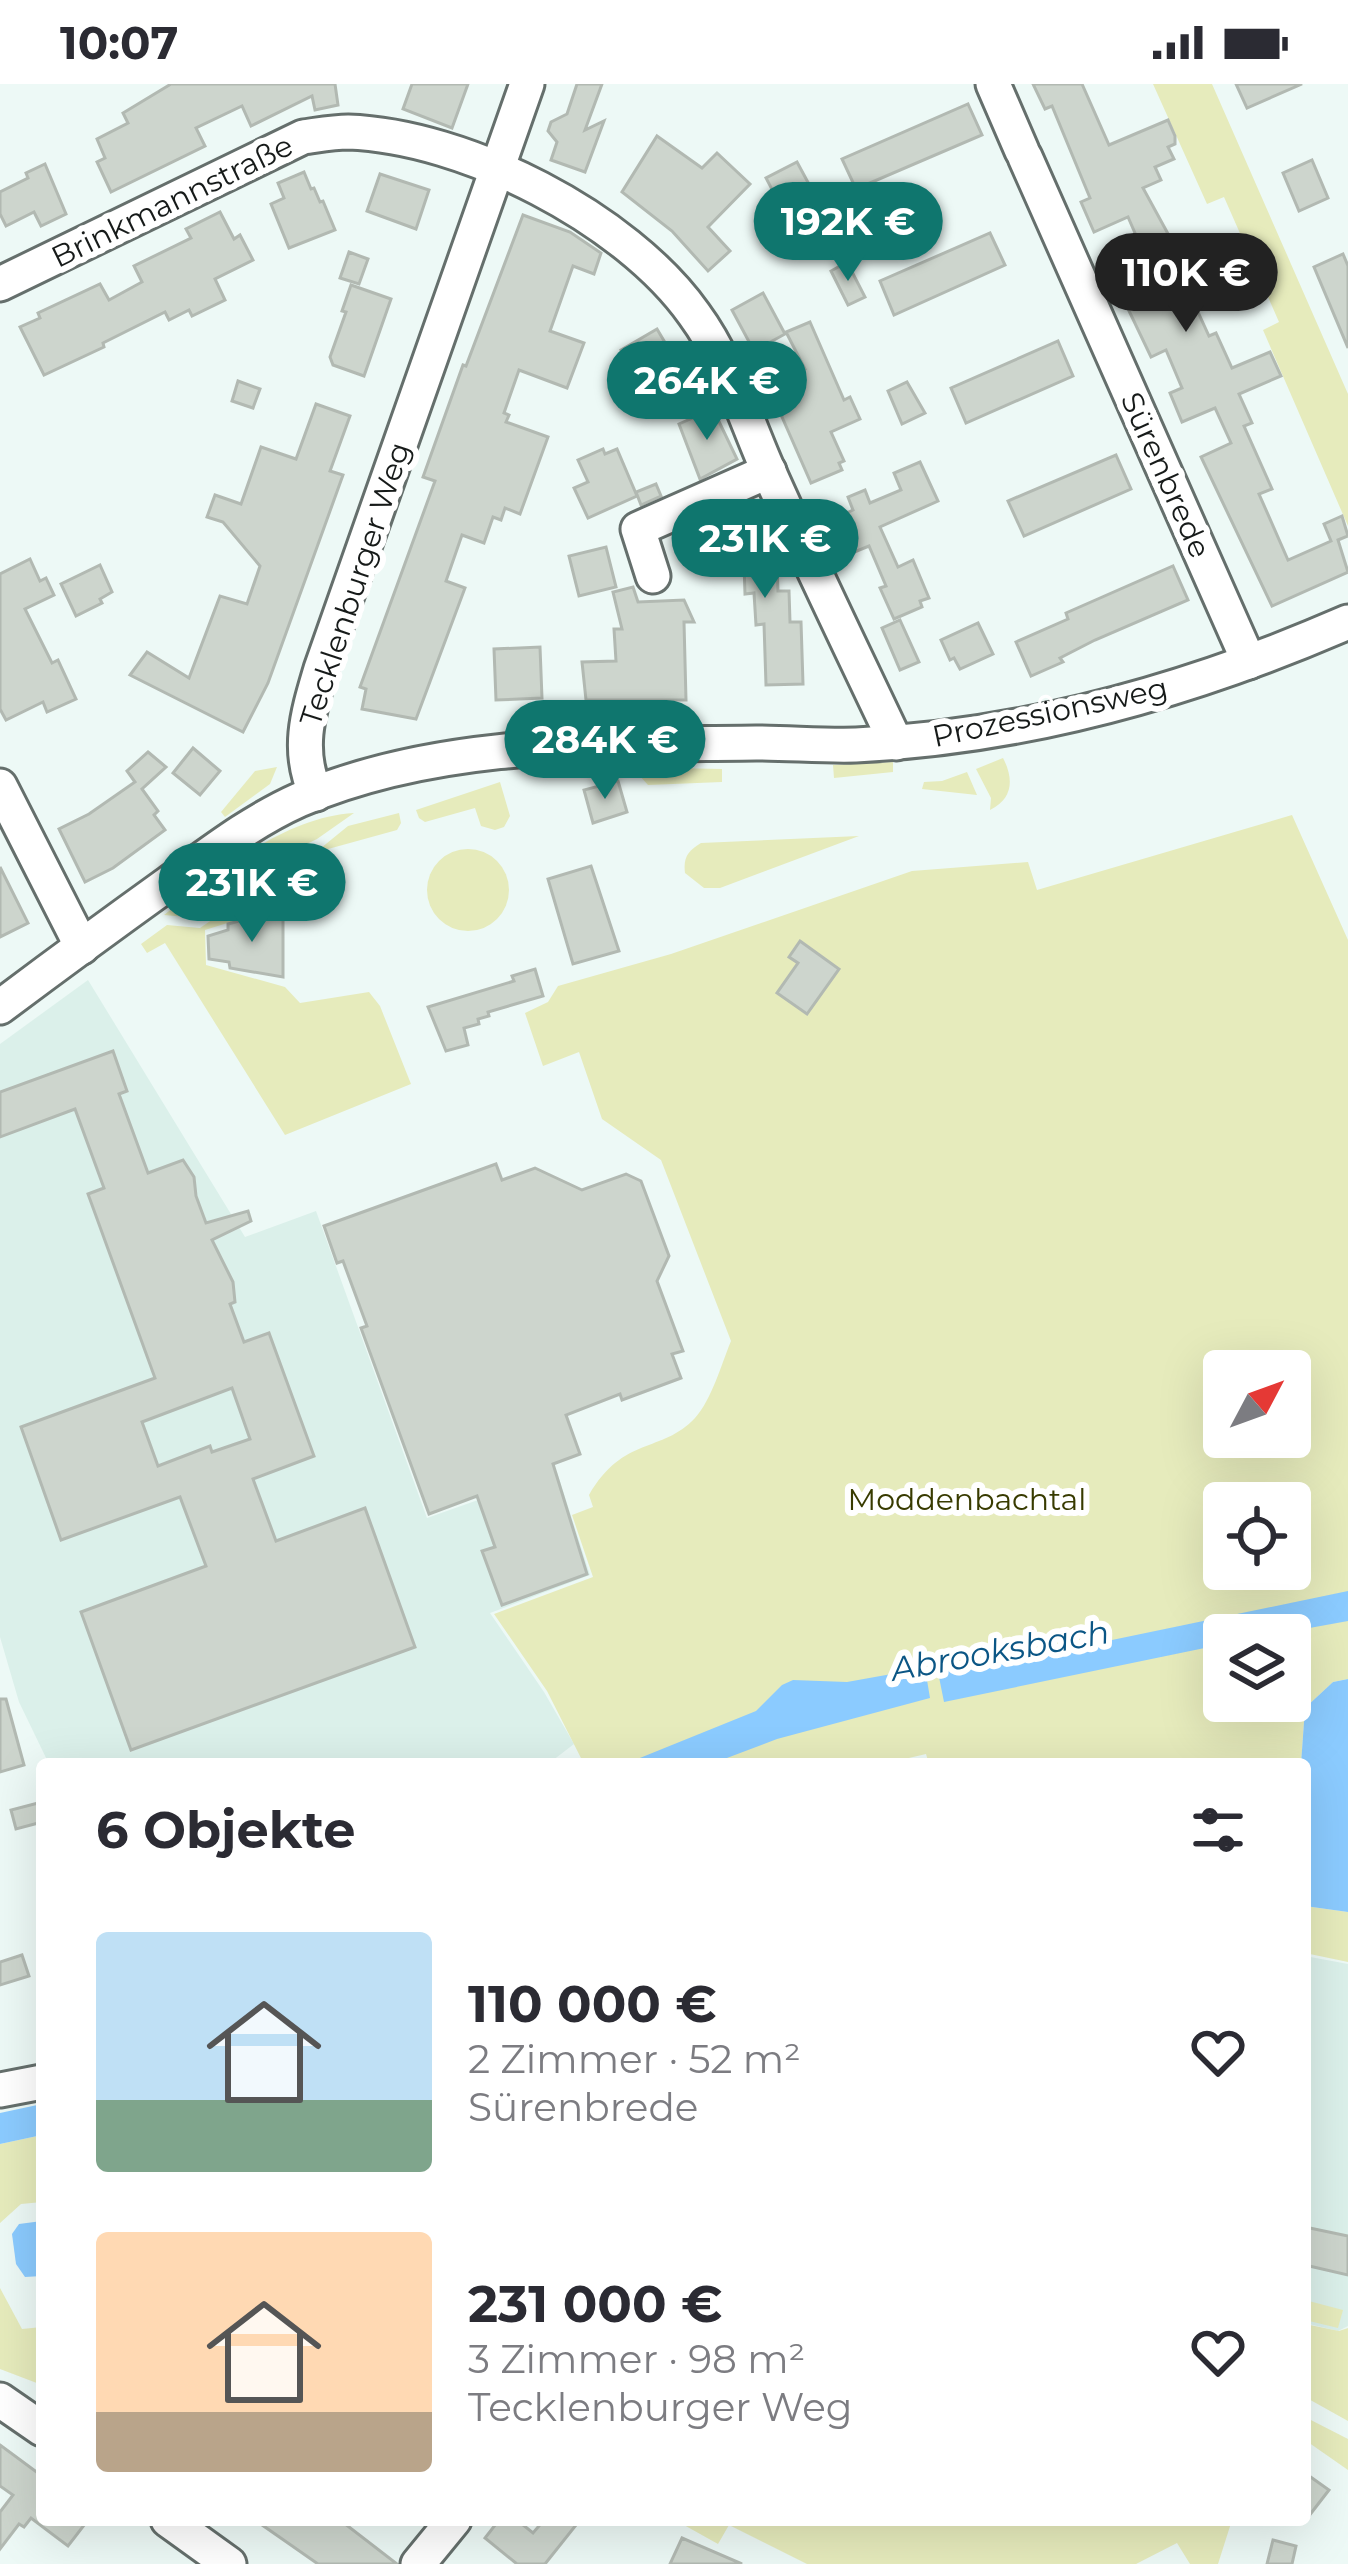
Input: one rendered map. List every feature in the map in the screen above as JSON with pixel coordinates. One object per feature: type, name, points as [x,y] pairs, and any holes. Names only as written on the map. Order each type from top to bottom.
[{"type":"street","name":"Tecklenburger Weg","points":[[316,794],[308,776],[305,726],[321,669],[527,84]]},
{"type":"street","name":"Sürenbrede","points":[[994,84],[1249,662]]},
{"type":"street","name":"Brinkmannstraße","points":[[0,284],[303,137],[344,132],[390,136],[529,183],[649,263],[672,286],[718,352],[896,742]]},
{"type":"street","points":[[653,576],[638,529],[769,471]]},
{"type":"street","name":"Prozessionsweg","points":[[316,794],[441,758],[485,751],[952,738],[1022,725],[1249,662],[1348,622]]},
{"type":"street","points":[[0,787],[82,947]]},
{"type":"street","points":[[0,1007],[250,826],[316,794]]},
{"type":"street","points":[[0,2090],[36,2083]]},
{"type":"street","points":[[176,2526],[229,2564]]},
{"type":"street","points":[[418,2564],[449,2526]]},
{"type":"shaded area","points":[[88,980],[245,1237],[316,1211],[427,1518],[557,1472],[590,1575],[490,1613],[574,1744],[556,1758],[46,1758],[19,1702],[0,1637],[0,1044]]},
{"type":"shaded area","points":[[1311,1957],[1348,1964],[1348,2326],[1338,2331],[1311,2324]]},
{"type":"green space","points":[[1153,84],[1212,84],[1348,394],[1348,526],[1263,330],[1279,322],[1224,197],[1207,204]]},
{"type":"green space","points":[[1003,758],[1009,788],[990,810],[991,798],[976,769]]},
{"type":"green space","points":[[637,759],[672,768],[722,769],[722,782],[648,785],[629,764],[603,765],[603,760]]},
{"type":"green space","points":[[893,762],[893,772],[834,778],[833,765]]},
{"type":"green space","points":[[277,767],[270,784],[225,817],[221,812],[255,771]]},
{"type":"green space","points":[[967,772],[977,795],[922,789],[924,782]]},
{"type":"green space","points":[[500,782],[510,816],[504,827],[481,826],[475,808],[425,822],[419,818],[416,810]]},
{"type":"green space","points":[[354,813],[317,839],[263,865],[234,895],[197,918],[164,915],[229,865],[277,836],[328,817]]},
{"type":"green space","points":[[399,813],[397,830],[310,854],[274,887],[278,907],[205,930],[206,965],[285,987],[300,1003],[369,992],[380,1006],[411,1084],[285,1135],[165,943],[147,953],[141,944],[167,925],[200,928],[247,896],[274,868],[321,848],[348,826]]},
{"type":"green space","name":"Moddenbachtal","points":[[1292,815],[1348,940],[1348,1679],[1333,1682],[1311,1702],[1311,1614],[1203,1614],[1203,1722],[1304,1722],[1301,1758],[927,1758],[926,1754],[909,1758],[581,1758],[547,1691],[494,1614],[593,1577],[572,1515],[593,1507],[589,1495],[616,1463],[669,1437],[695,1418],[731,1341],[661,1160],[602,1119],[579,1052],[543,1066],[525,1013],[548,1002],[558,986],[671,954],[912,871],[1028,862],[1037,890]]},
{"type":"green space","points":[[859,836],[720,888],[704,888],[685,873],[687,855],[701,843]]},
{"type":"green space","points":[[468,849],[497,861],[509,890],[497,919],[468,931],[439,919],[427,890],[439,861]]},
{"type":"green space","points":[[1311,1907],[1348,1912],[1348,1962],[1311,1954]]},
{"type":"green space","points":[[36,2136],[36,2203],[21,2204],[0,2223],[0,2144]]},
{"type":"green space","points":[[0,2288],[22,2329],[36,2328],[36,2383],[0,2369]]},
{"type":"green space","points":[[1311,2302],[1343,2310],[1338,2328],[1311,2321]]},
{"type":"green space","points":[[1311,2325],[1339,2331],[1348,2328],[1348,2421],[1311,2400]]},
{"type":"green space","points":[[1311,2420],[1348,2439],[1348,2470],[1311,2444]]},
{"type":"green space","points":[[686,2526],[728,2526],[718,2544]]},
{"type":"green space","points":[[731,2526],[1230,2526],[1218,2564],[1190,2564],[1177,2543],[1136,2564],[807,2564]]},
{"type":"water","points":[[1348,1591],[1348,1621],[1311,1628],[1311,1614],[1237,1614]]},
{"type":"water","points":[[1203,1621],[1203,1648],[944,1702],[937,1667],[1059,1651]]},
{"type":"water","points":[[925,1668],[930,1698],[777,1739],[727,1758],[640,1758],[756,1711],[793,1680],[847,1682]]},
{"type":"water","points":[[1348,1679],[1348,1912],[1311,1907],[1311,1758],[1301,1758],[1311,1702],[1333,1682]]},
{"type":"water","points":[[36,2105],[36,2136],[0,2144],[0,2113]]},
{"type":"water","points":[[36,2222],[36,2276],[25,2277],[16,2264],[12,2234],[19,2224]]},
{"type":"building","points":[[171,84],[335,84],[338,105],[315,110],[312,96],[251,126],[242,106],[196,128],[205,146],[111,192],[97,162],[105,158],[97,139],[128,123],[123,113]]},
{"type":"building","points":[[412,84],[468,84],[452,128],[403,109]]},
{"type":"building","points":[[577,84],[602,84],[585,130],[604,121],[585,172],[551,160],[557,142],[548,131],[551,122],[567,114]]},
{"type":"building","points":[[1033,84],[1082,84],[1109,145],[1168,120],[1175,136],[1175,144],[1168,147],[1174,159],[1155,167],[1161,180],[1143,188],[1179,254],[1187,275],[1182,277],[1209,336],[1216,333],[1232,368],[1270,352],[1281,376],[1239,394],[1252,423],[1244,426],[1272,489],[1259,494],[1288,560],[1331,541],[1324,524],[1342,516],[1348,536],[1338,540],[1348,572],[1272,606],[1201,457],[1231,443],[1215,408],[1182,422],[1170,393],[1182,388],[1166,350],[1151,357],[1110,271],[1145,256],[1128,217],[1094,232],[1081,202],[1090,198],[1052,106],[1045,109]]},
{"type":"building","points":[[1236,84],[1302,84],[1247,108]]},
{"type":"building","points":[[968,104],[982,135],[856,189],[842,159]]},
{"type":"building","points":[[657,136],[702,168],[717,153],[750,184],[708,227],[730,251],[708,271],[672,231],[622,192]]},
{"type":"building","points":[[1312,160],[1328,198],[1299,211],[1283,173]]},
{"type":"building","points":[[797,162],[818,201],[787,218],[766,178]]},
{"type":"building","points":[[45,164],[66,214],[41,226],[34,212],[6,226],[0,214],[0,192]]},
{"type":"building","points":[[304,172],[335,230],[289,248],[271,204],[284,198],[278,183]]},
{"type":"building","points":[[380,174],[429,190],[416,229],[367,211]]},
{"type":"building","points":[[220,212],[234,239],[240,235],[253,260],[215,279],[225,300],[192,316],[189,310],[169,320],[165,312],[44,375],[20,327],[40,318],[38,313],[100,284],[109,300],[142,282],[134,266],[191,238],[186,229]]},
{"type":"building","points":[[523,215],[570,232],[601,253],[594,274],[573,266],[550,331],[584,343],[567,388],[519,370],[504,413],[509,415],[506,422],[548,437],[520,514],[505,508],[501,520],[493,517],[484,543],[462,535],[446,581],[465,588],[416,719],[362,709],[366,689],[360,687],[435,481],[423,477]]},
{"type":"building","points":[[990,233],[1005,265],[894,315],[880,281]]},
{"type":"building","points":[[349,252],[368,259],[359,284],[340,278]]},
{"type":"building","points":[[1343,254],[1348,266],[1348,348],[1314,267]]},
{"type":"building","points":[[847,262],[865,297],[848,305],[831,271]]},
{"type":"building","points":[[351,285],[391,299],[364,376],[333,365],[330,357]]},
{"type":"building","points":[[763,293],[785,334],[754,351],[732,310]]},
{"type":"building","points":[[810,322],[844,400],[850,397],[860,419],[831,432],[844,461],[839,463],[842,470],[811,483],[768,385],[805,369],[786,332]]},
{"type":"building","points":[[657,329],[673,356],[685,350],[701,378],[654,403],[621,350]]},
{"type":"building","points":[[1058,341],[1073,376],[966,423],[951,388]]},
{"type":"building","points":[[238,381],[260,389],[253,408],[232,401]]},
{"type":"building","points":[[907,382],[925,413],[902,424],[888,391]]},
{"type":"building","points":[[316,404],[350,416],[330,471],[343,475],[268,683],[243,732],[130,675],[147,652],[189,678],[220,596],[247,604],[260,566],[223,522],[207,517],[215,495],[241,504],[261,447],[296,459]]},
{"type":"building","points":[[713,409],[737,459],[700,479],[679,424]]},
{"type":"building","points":[[603,449],[605,454],[617,449],[637,496],[588,518],[574,488],[588,482],[578,460]]},
{"type":"building","points":[[1116,455],[1131,489],[1024,536],[1008,501]]},
{"type":"building","points":[[920,462],[938,501],[880,527],[898,567],[913,560],[929,598],[920,601],[922,607],[894,619],[869,546],[847,555],[831,520],[853,510],[848,497],[865,490],[870,503],[901,490],[894,473]]},
{"type":"building","points":[[656,484],[661,496],[641,505],[636,492]]},
{"type":"building","points":[[754,519],[754,531],[761,531],[763,563],[777,562],[778,591],[789,591],[790,622],[801,622],[803,684],[766,685],[764,624],[756,625],[754,593],[745,594],[744,564],[719,565],[718,520]]},
{"type":"building","points":[[606,547],[616,587],[579,596],[569,556]]},
{"type":"building","points":[[30,559],[40,581],[46,578],[54,595],[25,609],[76,699],[47,712],[43,702],[6,720],[0,709],[0,574]]},
{"type":"building","points":[[100,565],[112,592],[100,599],[102,603],[76,616],[61,584]]},
{"type":"building","points":[[1173,566],[1188,600],[1095,640],[1031,676],[1016,642],[1068,619],[1066,613]]},
{"type":"building","points":[[633,587],[638,602],[684,600],[694,622],[684,622],[686,700],[586,700],[582,662],[616,661],[614,629],[622,629],[613,592]]},
{"type":"building","points":[[900,620],[919,662],[900,670],[882,628]]},
{"type":"building","points":[[978,623],[993,654],[960,669],[941,640]]},
{"type":"building","points":[[540,647],[542,698],[496,700],[494,649]]},
{"type":"building","points":[[193,748],[220,771],[200,795],[173,773]]},
{"type":"building","points":[[148,752],[166,767],[142,789],[165,830],[85,882],[59,829],[135,782],[127,771]]},
{"type":"building","points":[[618,781],[627,812],[593,823],[584,790]]},
{"type":"building","points":[[591,866],[619,951],[573,964],[548,879]]},
{"type":"building","points":[[0,867],[28,923],[0,937]]},
{"type":"building","points":[[283,909],[283,977],[230,968],[229,962],[209,959],[208,936],[228,930],[228,924]]},
{"type":"building","points":[[800,941],[839,969],[807,1014],[777,993],[798,963],[789,957]]},
{"type":"building","points":[[535,969],[543,996],[488,1012],[489,1016],[478,1019],[479,1024],[464,1028],[468,1045],[446,1051],[428,1007],[514,981],[512,976]]},
{"type":"building","points":[[113,1051],[127,1091],[119,1094],[148,1173],[183,1160],[194,1177],[206,1223],[248,1211],[251,1221],[212,1240],[233,1282],[235,1302],[230,1304],[244,1342],[269,1333],[314,1456],[253,1479],[276,1541],[365,1508],[415,1647],[131,1750],[81,1612],[206,1566],[180,1497],[61,1540],[21,1427],[155,1378],[88,1194],[104,1188],[75,1109],[0,1137],[0,1092]],"holes":[[[232,1388],[250,1439],[212,1452],[210,1446],[158,1466],[142,1422]]]},
{"type":"building","points":[[496,1164],[502,1180],[535,1168],[582,1190],[626,1174],[641,1181],[669,1256],[657,1281],[683,1351],[672,1354],[681,1378],[566,1415],[580,1454],[553,1464],[587,1574],[502,1605],[482,1551],[495,1547],[477,1496],[429,1514],[361,1328],[367,1326],[343,1261],[337,1263],[324,1226]]},
{"type":"building","points":[[0,1699],[6,1699],[24,1765],[0,1772]]},
{"type":"building","points":[[36,1804],[36,1824],[16,1829],[11,1810]]},
{"type":"building","points":[[22,1955],[29,1976],[0,1985],[0,1962]]},
{"type":"building","points":[[1311,2228],[1348,2236],[1348,2275],[1311,2266]]},
{"type":"building","points":[[0,2445],[36,2472],[36,2522],[31,2518],[24,2527],[19,2524],[0,2549],[0,2512],[13,2495],[0,2486]]},
{"type":"building","points":[[1311,2477],[1329,2490],[1311,2513]]},
{"type":"building","points":[[42,2526],[83,2526],[68,2546]]},
{"type":"building","points":[[264,2526],[348,2526],[397,2564],[318,2564]]},
{"type":"building","points":[[494,2526],[524,2526],[533,2533],[539,2526],[575,2526],[545,2564],[517,2564],[485,2538]]},
{"type":"building","points":[[682,2538],[742,2564],[670,2564]]},
{"type":"building","points":[[1273,2540],[1296,2546],[1292,2564],[1267,2564]]},
{"type":"water label","name":"Abrooksbach","points":[[1000,1650]]}]
